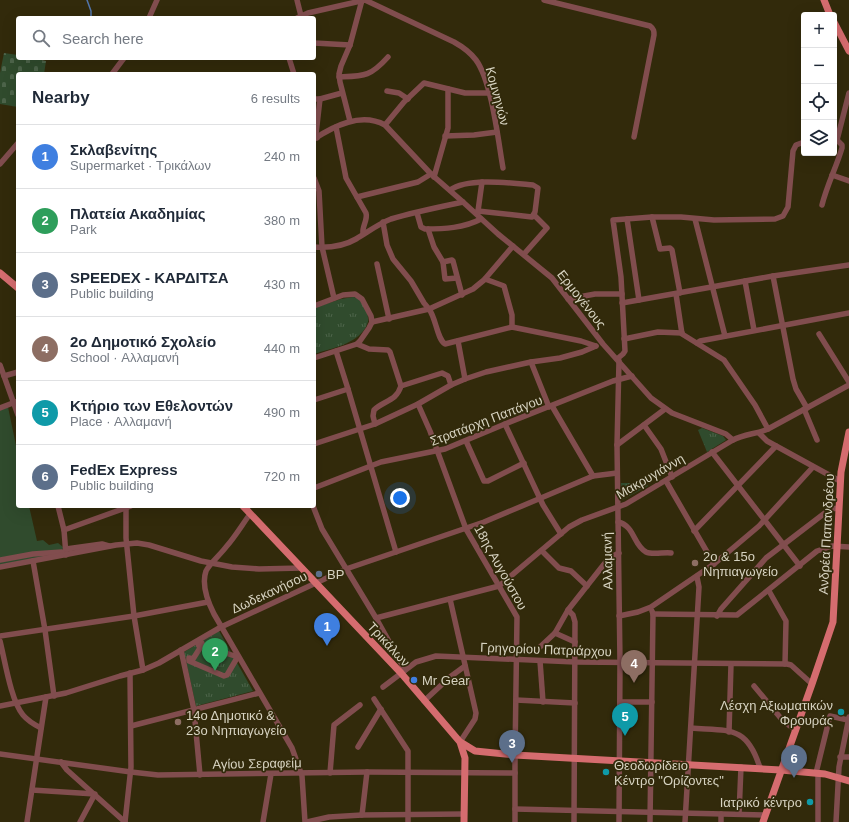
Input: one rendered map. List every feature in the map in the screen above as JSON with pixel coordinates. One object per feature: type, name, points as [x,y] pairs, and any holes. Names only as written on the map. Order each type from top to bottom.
[{"type":"main road","points":[[824,0],[829,12]]},
{"type":"main road","points":[[837,28],[849,51]]},
{"type":"main road","points":[[0,273],[16,286]]},
{"type":"main road","name":"Ανδρέα Παπανδρέου","points":[[763,822],[829,636],[834,615],[840,481],[847,452],[849,432]]},
{"type":"main road","name":"Τρικάλων","points":[[247,509],[403,672],[424,701],[460,742],[466,758],[464,822]]},
{"type":"main road","points":[[460,742],[475,751],[575,759],[760,768],[817,773],[838,777],[849,781]]},
{"type":"main road","points":[[466,758],[475,751]]},
{"type":"street","points":[[150,16],[157,0]]},
{"type":"street","points":[[297,0],[299,16]]},
{"type":"street","points":[[303,16],[362,0]]},
{"type":"street","points":[[350,122],[339,77],[340,68],[350,45],[362,0]]},
{"type":"street","name":"Κομνηνών","points":[[362,0],[396,14],[454,42],[472,55],[483,74],[488,92],[503,168]]},
{"type":"street","points":[[544,0],[653,28],[654,35],[634,137]]},
{"type":"street","points":[[316,43],[350,45]]},
{"type":"street","points":[[339,77],[367,74],[377,68],[388,57]]},
{"type":"street","points":[[114,72],[122,60]]},
{"type":"street","points":[[290,60],[293,72]]},
{"type":"street","points":[[316,138],[350,122],[363,120],[376,121],[385,125],[408,98],[424,83],[469,93],[488,92]]},
{"type":"street","points":[[357,196],[418,182],[433,176],[446,136],[448,122],[448,89]]},
{"type":"street","points":[[387,91],[398,93],[408,98]]},
{"type":"street","points":[[316,134],[317,99],[342,93]]},
{"type":"street","points":[[837,137],[849,93]]},
{"type":"street","name":"Ερμογένους","points":[[385,125],[433,176],[477,212],[481,219],[552,278],[603,344],[651,398],[678,416],[726,434],[733,440]]},
{"type":"street","points":[[336,128],[345,177],[367,215],[363,228],[363,234]]},
{"type":"street","points":[[446,136],[497,132]]},
{"type":"street","points":[[822,205],[828,182],[835,170],[842,148],[841,144],[837,142]]},
{"type":"street","points":[[768,429],[755,405],[724,360],[682,333],[658,332],[624,340],[621,277],[613,222],[615,220],[652,217],[681,217],[714,220],[775,219],[782,216],[788,207],[793,151],[796,145],[801,143]]},
{"type":"street","points":[[0,164],[16,145]]},
{"type":"street","points":[[832,175],[849,181]]},
{"type":"street","points":[[450,190],[457,186],[482,182],[536,185],[538,190],[534,215]]},
{"type":"street","points":[[482,182],[477,212],[528,217],[534,215]]},
{"type":"street","points":[[316,184],[318,189],[317,209],[322,247],[334,298]]},
{"type":"street","points":[[316,247],[347,242],[383,222],[463,202]]},
{"type":"street","points":[[417,213],[421,227],[428,229],[461,226],[481,219]]},
{"type":"street","points":[[524,254],[547,228],[534,215]]},
{"type":"street","points":[[652,217],[660,249],[670,248],[672,250],[682,333]]},
{"type":"street","points":[[626,219],[639,300]]},
{"type":"street","points":[[695,219],[725,336]]},
{"type":"street","points":[[383,222],[387,245],[393,259],[429,309],[442,342],[447,344],[512,327],[581,341],[596,346]]},
{"type":"street","points":[[428,229],[435,251],[443,262],[445,279],[457,278]]},
{"type":"street","points":[[372,322],[429,309],[462,295],[473,289],[485,279],[513,246]]},
{"type":"street","points":[[443,262],[454,261],[462,295]]},
{"type":"street","points":[[377,264],[389,319]]},
{"type":"street","points":[[622,303],[773,276],[849,265]]},
{"type":"street","points":[[773,276],[794,383],[806,409],[817,440]]},
{"type":"street","points":[[485,279],[503,285],[512,315],[512,327]]},
{"type":"street","points":[[745,281],[754,330]]},
{"type":"street","points":[[316,305],[349,293],[358,295],[362,299],[371,316],[372,322],[357,344],[316,357]]},
{"type":"street","points":[[568,299],[595,294],[622,294]]},
{"type":"street","points":[[697,343],[700,341],[754,330],[849,313]]},
{"type":"street","points":[[819,334],[849,382]]},
{"type":"street","name":"Αλλαμανή","points":[[619,822],[620,662],[617,445],[618,360],[624,352],[624,340]]},
{"type":"street","points":[[458,341],[465,379]]},
{"type":"street","points":[[357,344],[369,349],[389,351],[391,353],[401,386]]},
{"type":"street","points":[[316,443],[375,424],[418,404],[451,385],[465,379],[486,372],[531,362],[560,358],[603,344]]},
{"type":"street","points":[[336,351],[396,552]]},
{"type":"street","points":[[531,362],[551,406],[593,476]]},
{"type":"street","points":[[0,365],[16,402],[0,408]]},
{"type":"street","points":[[4,376],[16,373]]},
{"type":"street","points":[[375,424],[373,416],[374,410],[392,399],[401,386],[442,373],[448,376],[451,385]]},
{"type":"street","name":"Στρατάρχη Παπάγου","points":[[316,487],[371,466],[389,461],[438,452],[551,406],[632,376]]},
{"type":"street","name":"Μακρυγιάννη","points":[[376,618],[499,586],[578,521],[618,507],[666,481],[740,436],[759,433],[768,429],[849,385]]},
{"type":"street","points":[[316,399],[348,389]]},
{"type":"street","name":"18ης Αυγούστου","points":[[418,404],[428,425],[466,529],[517,617],[515,822]]},
{"type":"street","points":[[617,445],[666,409]]},
{"type":"street","points":[[506,424],[540,499],[561,534]]},
{"type":"street","points":[[644,424],[659,445],[672,477]]},
{"type":"street","points":[[759,433],[767,441],[840,481]]},
{"type":"street","points":[[466,440],[484,481],[488,481],[524,463]]},
{"type":"street","points":[[694,531],[776,446]]},
{"type":"street","points":[[712,452],[800,566]]},
{"type":"street","points":[[619,616],[638,612],[651,607],[714,564],[759,526],[813,467]]},
{"type":"street","name":"Δωδεκανήσου","points":[[0,706],[54,696],[143,670],[159,663],[221,627],[346,569],[466,529],[593,476],[617,473]]},
{"type":"street","points":[[666,481],[714,564]]},
{"type":"street","points":[[58,508],[64,530],[65,552]]},
{"type":"street","points":[[64,530],[125,508]]},
{"type":"street","points":[[128,508],[125,525],[126,544],[134,616],[143,670]]},
{"type":"street","points":[[314,508],[322,529],[376,618],[403,672]]},
{"type":"street","points":[[717,616],[721,609],[762,562],[783,544],[830,509],[839,508]]},
{"type":"street","points":[[247,509],[227,546],[207,569],[205,578],[208,602],[292,748],[302,773],[306,822],[332,817],[362,815],[464,814]]},
{"type":"street","points":[[618,522],[629,528],[646,552],[671,553]]},
{"type":"street","points":[[0,560],[26,555],[65,552],[126,544],[144,544],[213,563],[250,569],[302,568]]},
{"type":"street","points":[[653,614],[697,614],[717,616],[737,615],[819,550],[830,546],[849,547]]},
{"type":"street","points":[[542,551],[559,568],[572,572],[587,586]]},
{"type":"street","points":[[0,567],[33,561],[65,552]]},
{"type":"street","points":[[540,647],[555,633],[568,610],[609,558],[619,553]]},
{"type":"street","points":[[33,561],[45,630],[54,696]]},
{"type":"street","points":[[685,822],[699,587],[697,577]]},
{"type":"street","points":[[769,591],[786,621],[784,664],[791,665],[812,684]]},
{"type":"street","points":[[450,599],[476,715],[460,742]]},
{"type":"street","points":[[0,636],[134,616],[208,602]]},
{"type":"street","points":[[650,822],[653,614],[651,607]]},
{"type":"street","points":[[568,610],[574,618],[575,642],[574,822]]},
{"type":"street","points":[[555,633],[575,642]]},
{"type":"street","points":[[0,641],[17,703],[24,716],[41,728]]},
{"type":"street","points":[[202,643],[202,646],[235,656],[237,658],[227,675],[224,676],[189,661],[189,658],[193,659],[200,648],[198,644],[202,643]]},
{"type":"street","points":[[181,650],[194,710],[200,775]]},
{"type":"street","name":"Γρηγορίου Πατριάρχου","points":[[383,687],[416,662],[431,656],[575,662],[784,664]]},
{"type":"street","points":[[540,661],[543,702]]},
{"type":"street","points":[[729,732],[731,664]]},
{"type":"street","name":"Γρηγορίου Πατριάρχου","points":[[424,701],[450,677],[465,666]]},
{"type":"street","points":[[125,822],[131,772],[130,673]]},
{"type":"street","points":[[754,686],[787,725],[796,730]]},
{"type":"street","points":[[131,726],[259,693]]},
{"type":"street","points":[[27,822],[46,697]]},
{"type":"street","points":[[374,699],[407,749],[408,822]]},
{"type":"street","points":[[516,700],[575,703]]},
{"type":"street","points":[[620,702],[652,702]]},
{"type":"street","points":[[330,773],[334,726],[360,705]]},
{"type":"street","points":[[358,747],[381,709]]},
{"type":"street","points":[[818,822],[817,773],[830,716],[849,718],[840,757],[836,822]]},
{"type":"street","points":[[691,728],[729,732],[742,736],[751,745],[760,768]]},
{"type":"street","name":"Αγίου Σεραφείμ","points":[[0,754],[158,775],[367,772],[515,773]]},
{"type":"street","points":[[840,757],[849,757]]},
{"type":"street","points":[[62,762],[67,770],[125,822]]},
{"type":"street","points":[[739,814],[741,767]]},
{"type":"street","points":[[362,815],[367,772]]},
{"type":"street","points":[[263,822],[271,774]]},
{"type":"street","points":[[32,790],[95,794]]},
{"type":"street","points":[[80,822],[95,794]]},
{"type":"street","points":[[515,809],[765,815]]},
{"type":"street","points":[[721,814],[721,822]]},
{"type":"street","points":[[332,817],[337,822]]},
{"type":"green space","points":[[4,53],[16,55],[16,60],[46,61],[44,72],[16,72],[16,107],[0,104],[0,73]]},
{"type":"green space","points":[[353,297],[359,298],[368,316],[366,327],[356,338],[349,342],[316,353],[316,307],[341,299]]},
{"type":"green space","points":[[8,407],[16,445],[16,508],[29,508],[37,541],[43,540],[49,545],[58,543],[63,547],[62,554],[0,566],[0,410]]},
{"type":"green space","points":[[702,428],[723,436],[726,440],[707,452],[698,430]]},
{"type":"green space","points":[[621,483],[646,483],[648,486],[622,500]]},
{"type":"green space","points":[[219,631],[253,691],[196,706],[184,652]]},
{"type":"waterway","points":[[87,0],[91,11],[91,16]]},
{"type":"place","name":"2ο & 15ο Νηπιαγωγείο","points":[[695,563]]},
{"type":"place","name":"BP","points":[[319,574]]},
{"type":"place","name":"Σκλαβενίτης","points":[[327,646]]},
{"type":"place","name":"Πλατεία Ακαδημίας","points":[[215,671]]},
{"type":"place","name":"Mr Gear","points":[[414,680]]},
{"type":"place","name":"2ο Δημοτικό Σχολείο","points":[[634,683]]},
{"type":"place","name":"Λέσχη Αξιωματικών Φρουράς","points":[[841,712]]},
{"type":"place","name":"14ο Δημοτικό & 23ο Νηπιαγωγείο","points":[[178,722]]},
{"type":"place","name":"Κτήριο των Εθελοντών","points":[[625,736]]},
{"type":"place","name":"SPEEDEX - ΚΑΡΔΙΤΣΑ","points":[[512,763]]},
{"type":"place","name":"Θεοδωρίδειο Κέντρο \"Ορίζοντες\"","points":[[606,772]]},
{"type":"place","name":"FedEx Express","points":[[794,778]]},
{"type":"place","name":"Ιατρικό κέντρο","points":[[810,802]]}]
